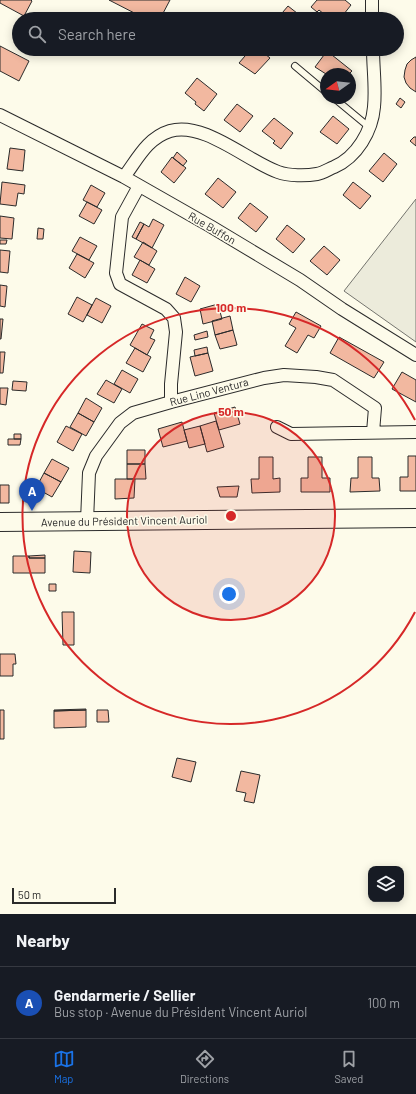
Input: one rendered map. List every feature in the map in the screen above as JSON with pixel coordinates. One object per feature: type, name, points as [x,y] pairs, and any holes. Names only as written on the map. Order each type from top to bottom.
[{"type":"main road","name":"Avenue du Président Vincent Auriol","points":[[0,522],[416,518]]},
{"type":"street","points":[[372,0],[372,12]]},
{"type":"street","points":[[124,177],[144,147],[158,136],[170,131],[187,130],[209,136],[279,172],[318,174],[339,165],[354,152],[364,139],[369,127],[374,107],[373,56]]},
{"type":"street","name":"Rue Buffon","points":[[0,116],[124,177],[210,226],[294,276],[342,309],[416,355]]},
{"type":"street","points":[[139,186],[122,217],[116,273],[120,284],[166,309],[174,318],[176,332],[171,384],[171,402]]},
{"type":"street","name":"Rue Lino Ventura","points":[[87,521],[89,473],[96,456],[120,423],[133,414],[171,402],[264,378],[284,375],[316,377],[333,380],[375,408],[372,432]]},
{"type":"street","points":[[277,427],[290,434],[416,432]]},
{"type":"lane","points":[[295,66],[320,87]]},
{"type":"lane","points":[[341,104],[369,127]]},
{"type":"shaded area","points":[[416,199],[416,342],[344,291]]},
{"type":"building","points":[[0,0],[32,1],[26,12],[17,12],[0,3]]},
{"type":"building","points":[[109,0],[170,0],[164,12],[132,12]]},
{"type":"building","points":[[317,0],[345,0],[351,5],[346,12],[321,12],[319,10],[317,12],[311,7]]},
{"type":"building","points":[[288,6],[296,12],[283,12]]},
{"type":"building","points":[[0,46],[12,52],[12,56],[19,56],[29,61],[19,81],[0,71]]},
{"type":"building","points":[[245,56],[268,56],[270,58],[255,74],[239,63]]},
{"type":"building","points":[[323,56],[333,56],[348,68],[320,68],[320,70],[315,67]]},
{"type":"building","points":[[416,57],[416,92],[406,83],[404,77],[407,64]]},
{"type":"building","points":[[197,78],[217,94],[204,111],[185,93]]},
{"type":"building","points":[[400,98],[405,102],[401,108],[396,104]]},
{"type":"building","points":[[237,104],[253,116],[240,132],[224,120]]},
{"type":"building","points":[[333,116],[349,129],[337,144],[320,132]]},
{"type":"building","points":[[274,118],[293,133],[281,149],[273,143],[275,141],[262,131]]},
{"type":"building","points":[[416,137],[416,146],[410,141]]},
{"type":"building","points":[[10,148],[25,150],[23,171],[7,169]]},
{"type":"building","points":[[177,152],[187,161],[183,166],[173,158]]},
{"type":"building","points":[[384,153],[397,164],[383,182],[369,171]]},
{"type":"building","points":[[172,157],[186,168],[174,183],[161,172]]},
{"type":"building","points":[[218,178],[236,192],[223,208],[205,194]]},
{"type":"building","points":[[2,182],[25,185],[24,194],[18,193],[16,206],[0,204]]},
{"type":"building","points":[[353,182],[371,196],[360,209],[343,195]]},
{"type":"building","points":[[91,185],[105,193],[97,207],[83,200]]},
{"type":"building","points":[[87,202],[102,210],[94,224],[79,216]]},
{"type":"building","points":[[250,203],[268,217],[256,232],[238,218]]},
{"type":"building","points":[[0,216],[14,218],[12,239],[0,238]]},
{"type":"building","points":[[153,219],[164,225],[152,248],[136,239],[144,224],[149,227]]},
{"type":"building","points":[[140,222],[144,224],[136,239],[132,237]]},
{"type":"building","points":[[287,225],[305,239],[293,253],[276,239]]},
{"type":"building","points":[[38,228],[44,229],[43,239],[37,239]]},
{"type":"building","points":[[80,237],[97,246],[89,260],[72,251]]},
{"type":"building","points":[[0,240],[7,240],[6,244],[0,244]]},
{"type":"building","points":[[143,242],[157,251],[149,265],[134,257]]},
{"type":"building","points":[[324,246],[340,260],[327,275],[310,261]]},
{"type":"building","points":[[0,250],[10,251],[8,273],[0,272]]},
{"type":"building","points":[[77,254],[94,263],[85,278],[69,268]]},
{"type":"building","points":[[140,260],[155,269],[147,283],[132,275]]},
{"type":"building","points":[[185,277],[200,286],[191,302],[176,294]]},
{"type":"building","points":[[0,285],[7,286],[5,307],[0,306]]},
{"type":"building","points":[[77,297],[92,305],[83,322],[68,314]]},
{"type":"building","points":[[96,298],[111,306],[102,323],[87,315]]},
{"type":"building","points":[[218,304],[222,319],[203,324],[200,309]]},
{"type":"building","points":[[296,312],[321,326],[314,338],[308,335],[297,353],[285,346],[296,328],[289,324]]},
{"type":"building","points":[[230,316],[233,330],[215,335],[212,321]]},
{"type":"building","points":[[0,319],[3,319],[1,339],[0,339]]},
{"type":"building","points":[[142,324],[154,330],[150,338],[155,340],[147,355],[130,345]]},
{"type":"building","points":[[233,330],[237,345],[220,349],[215,335]]},
{"type":"building","points":[[207,331],[208,337],[195,340],[194,335]]},
{"type":"building","points":[[339,337],[384,362],[374,378],[330,353]]},
{"type":"building","points":[[207,347],[208,353],[195,356],[194,350]]},
{"type":"building","points":[[135,348],[151,357],[143,372],[126,363]]},
{"type":"building","points":[[0,352],[5,352],[3,373],[0,373]]},
{"type":"building","points":[[208,353],[213,371],[195,376],[190,357]]},
{"type":"building","points":[[122,370],[138,379],[130,393],[114,384]]},
{"type":"building","points":[[402,372],[416,380],[416,402],[392,389]]},
{"type":"building","points":[[106,380],[122,389],[114,403],[97,394]]},
{"type":"building","points":[[13,381],[27,382],[26,391],[12,390]]},
{"type":"building","points":[[0,388],[8,388],[6,405],[0,404]]},
{"type":"building","points":[[86,398],[102,408],[94,422],[78,413]]},
{"type":"building","points":[[235,407],[240,424],[219,430],[214,413]]},
{"type":"building","points":[[78,413],[94,422],[86,436],[70,427]]},
{"type":"building","points":[[216,421],[224,447],[207,452],[200,426]]},
{"type":"building","points":[[182,422],[187,441],[163,447],[158,429]]},
{"type":"building","points":[[66,426],[82,434],[73,451],[57,442]]},
{"type":"building","points":[[200,426],[205,444],[189,448],[184,430]]},
{"type":"building","points":[[14,434],[21,434],[21,439],[14,439]]},
{"type":"building","points":[[8,439],[21,439],[20,445],[8,445]]},
{"type":"building","points":[[127,450],[145,450],[145,464],[127,464]]},
{"type":"building","points":[[408,456],[416,456],[416,491],[400,491],[400,477],[408,477]]},
{"type":"building","points":[[259,457],[273,457],[273,479],[280,478],[280,492],[252,493],[251,479],[259,479]]},
{"type":"building","points":[[308,457],[322,457],[322,478],[330,478],[330,492],[301,492],[301,478],[308,478]]},
{"type":"building","points":[[358,457],[372,457],[372,478],[379,478],[380,491],[350,492],[351,478],[358,478]]},
{"type":"building","points":[[52,459],[69,468],[61,482],[44,473]]},
{"type":"building","points":[[127,464],[145,464],[146,479],[127,479]]},
{"type":"building","points":[[44,473],[61,482],[52,497],[36,488]]},
{"type":"building","points":[[115,479],[135,479],[134,498],[115,499]]},
{"type":"building","points":[[0,485],[9,485],[9,503],[0,503]]},
{"type":"building","points":[[239,486],[237,497],[220,497],[217,487]]},
{"type":"building","points":[[74,551],[91,552],[90,573],[73,572]]},
{"type":"building","points":[[45,555],[45,558],[29,558],[29,556]]},
{"type":"building","points":[[13,556],[45,558],[45,573],[13,573]]},
{"type":"building","points":[[49,584],[56,584],[56,591],[49,591]]},
{"type":"building","points":[[62,612],[74,612],[74,645],[63,645]]},
{"type":"building","points":[[0,654],[15,654],[16,664],[13,664],[13,676],[0,676]]},
{"type":"building","points":[[0,710],[4,710],[4,739],[0,739]]},
{"type":"building","points":[[54,710],[86,710],[54,711]]},
{"type":"building","points":[[86,710],[86,727],[54,728],[54,711]]},
{"type":"building","points":[[97,710],[108,710],[109,722],[97,722]]},
{"type":"building","points":[[177,758],[196,762],[191,782],[172,777]]},
{"type":"building","points":[[241,771],[260,775],[254,803],[244,801],[246,793],[236,791]]},
{"type":"place","name":"Gendarmerie / Sellier","points":[[32,511]]}]
